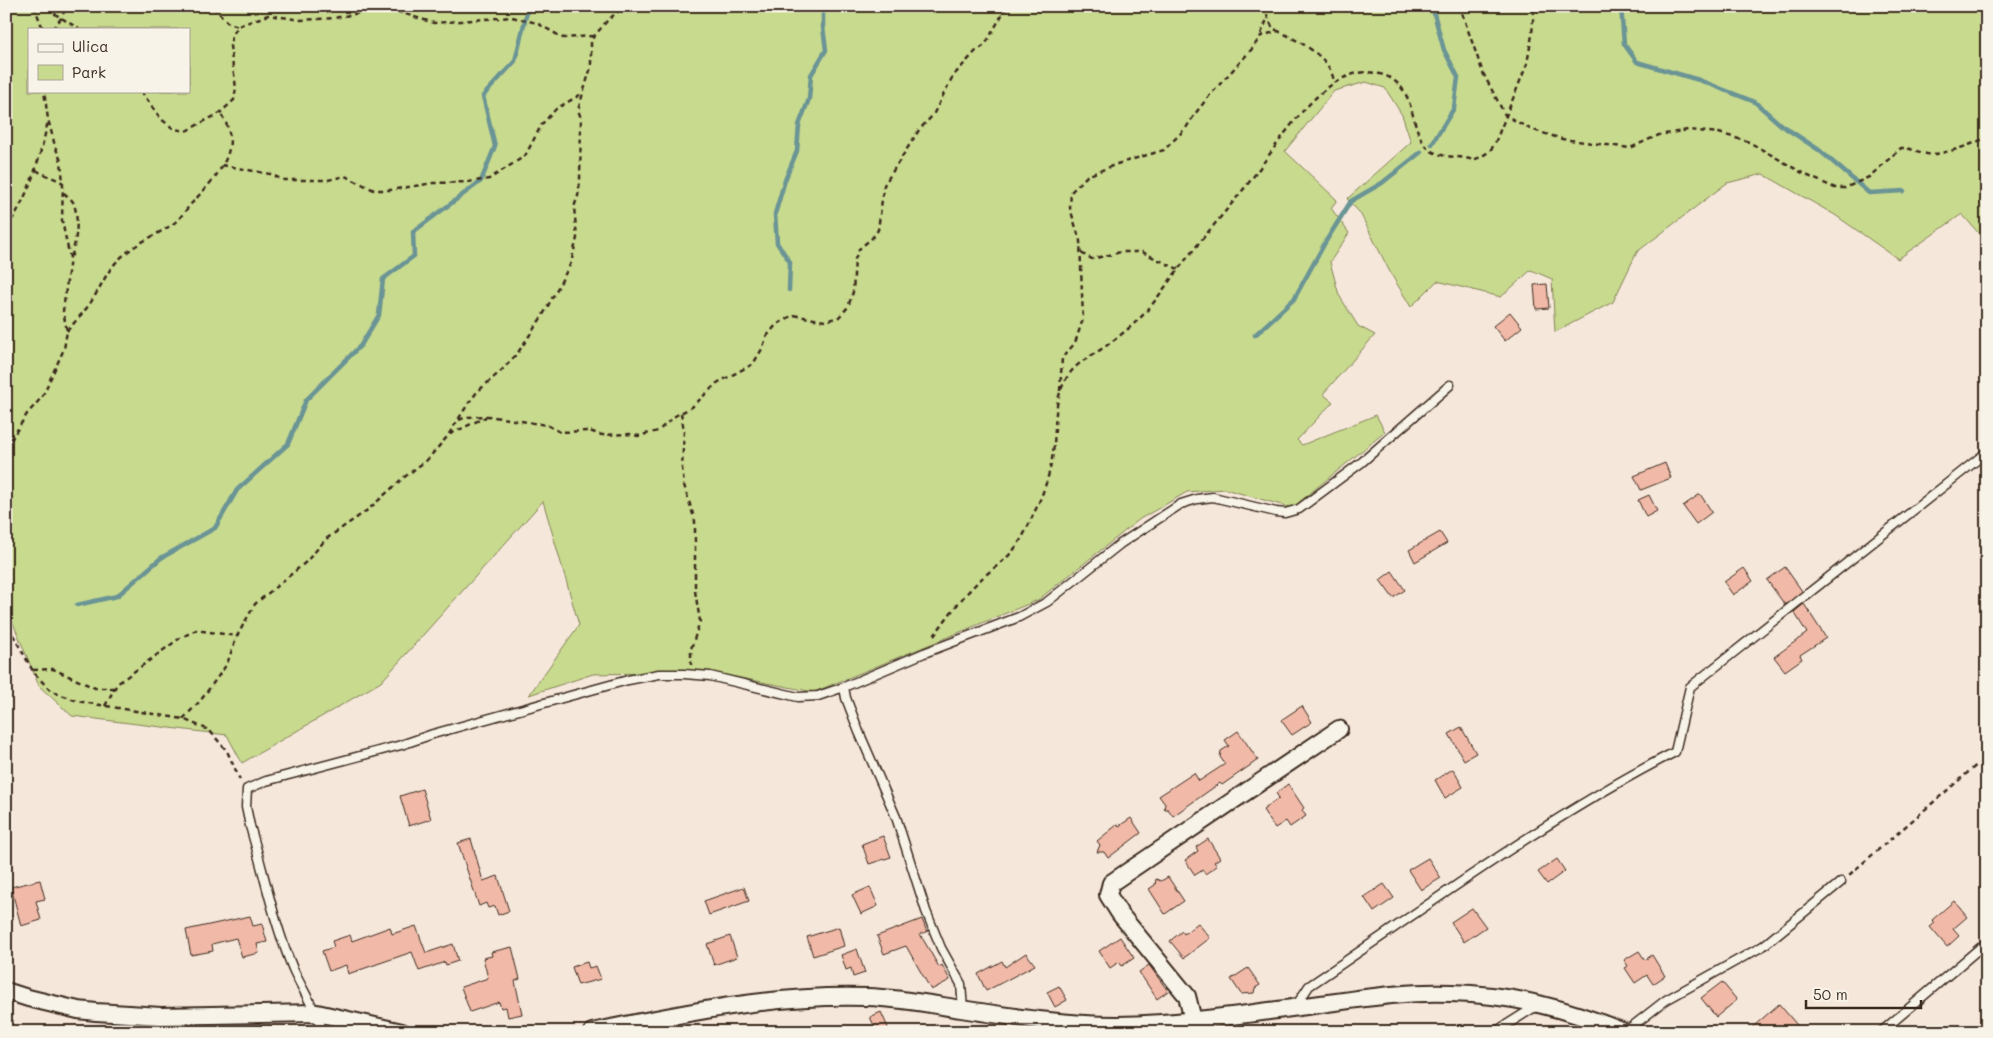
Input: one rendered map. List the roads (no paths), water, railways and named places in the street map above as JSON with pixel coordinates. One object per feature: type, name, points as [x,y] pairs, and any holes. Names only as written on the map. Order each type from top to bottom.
[{"type":"street","points":[[1193,1020],[1186,996],[1120,914],[1108,895],[1111,883],[1339,729]]},
{"type":"street","points":[[6,991],[78,1010],[96,1012],[161,1016],[317,1013],[402,1032]]},
{"type":"street","points":[[592,1032],[718,1007],[780,1000],[867,997],[906,1000],[1072,1024],[1144,1024],[1295,1008],[1362,998],[1440,993],[1497,996],[1541,1004],[1582,1015],[1624,1032]]},
{"type":"lane","points":[[323,1032],[317,1013],[294,971],[282,939],[250,826],[246,807],[247,789],[283,776],[402,745],[443,731],[628,680],[659,674],[710,676],[798,696],[818,696],[844,687],[924,652],[1019,617],[1047,602],[1120,544],[1181,504],[1213,497],[1276,512],[1285,513],[1299,509],[1362,462],[1450,385]]},
{"type":"lane","points":[[1295,1008],[1310,986],[1514,848],[1632,774],[1676,752],[1690,687],[1987,452]]},
{"type":"lane","points":[[844,687],[846,698],[859,732],[896,817],[926,911],[942,948],[961,984],[962,1009]]},
{"type":"lane","points":[[1624,1032],[1666,1000],[1762,946],[1841,882]]},
{"type":"lane","points":[[1881,1032],[1987,942]]},
{"type":"lane","points":[[1495,1032],[1541,1004]]},
{"type":"waterway","points":[[77,605],[117,596],[161,558],[215,528],[237,490],[288,444],[306,400],[361,345],[379,315],[383,279],[414,256],[413,232],[481,181],[495,146],[483,96],[515,61],[530,6]]},
{"type":"waterway","points":[[789,290],[790,262],[777,243],[775,214],[785,180],[797,151],[799,125],[809,99],[811,75],[826,50],[823,6]]},
{"type":"waterway","points":[[1430,6],[1433,10],[1444,50],[1458,77],[1454,108],[1432,144]]},
{"type":"waterway","points":[[1621,6],[1624,44],[1637,62],[1699,80],[1755,102],[1781,125],[1819,150],[1869,193],[1904,191]]},
{"type":"waterway","points":[[1255,335],[1294,299],[1351,201],[1382,183],[1421,152]]}]
